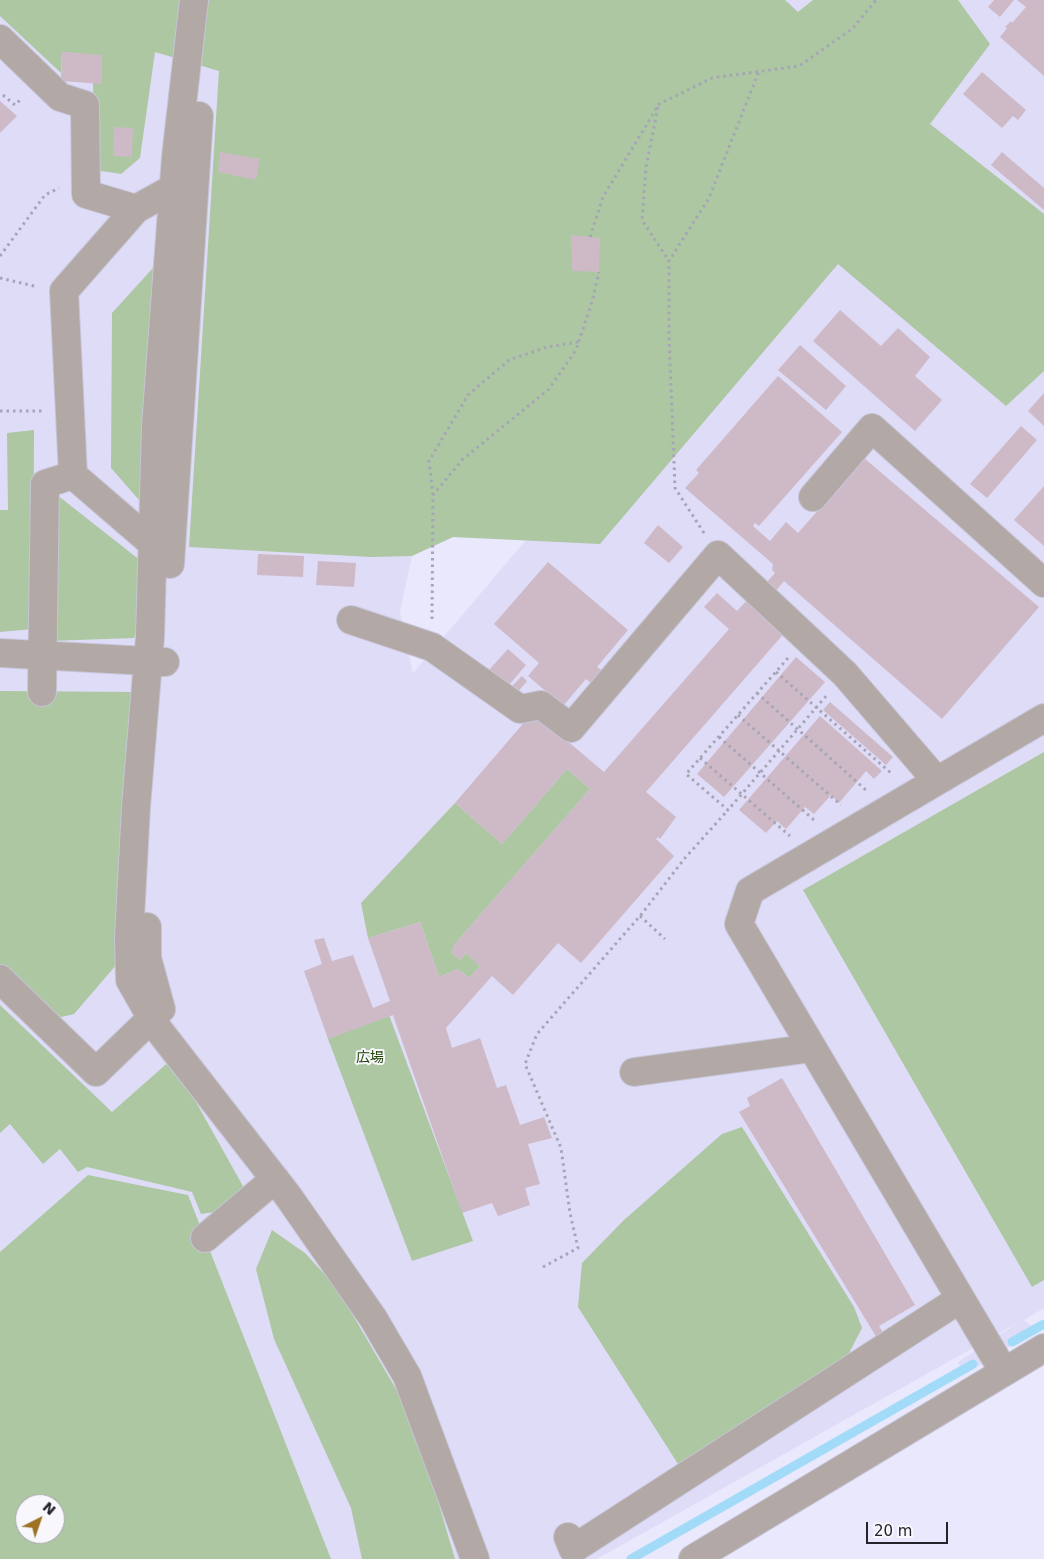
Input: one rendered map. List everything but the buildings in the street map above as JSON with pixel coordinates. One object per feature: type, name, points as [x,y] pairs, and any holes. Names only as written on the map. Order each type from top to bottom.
[{"type":"street","points":[[156,662],[153,544],[156,426],[174,188],[194,0]]},
{"type":"street","points":[[207,0],[156,662],[128,936],[130,980],[275,1179],[373,1318],[407,1376],[476,1559]]},
{"type":"street","points":[[0,39],[60,97],[85,105],[86,194],[136,209]]},
{"type":"street","points":[[153,544],[73,474],[64,291],[136,209],[174,188]]},
{"type":"street","points":[[813,497],[872,428],[1044,583]]},
{"type":"street","points":[[42,692],[45,484],[73,474]]},
{"type":"street","points":[[351,620],[432,647],[520,709],[541,705],[571,728],[718,555],[845,674],[937,781]]},
{"type":"street","points":[[0,654],[156,662]]},
{"type":"street","points":[[1004,1372],[739,924],[750,891],[1044,718]]},
{"type":"street","points":[[0,979],[96,1072],[156,1014]]},
{"type":"street","points":[[156,1014],[210,1080],[326,1240],[414,1368],[484,1559]]},
{"type":"street","points":[[634,1072],[812,1048]]},
{"type":"street","points":[[205,1238],[275,1179]]},
{"type":"street","points":[[568,1537],[573,1548],[960,1299]]},
{"type":"street","points":[[694,1559],[1044,1348]]},
{"type":"path","points":[[590,237],[603,198],[659,104],[712,78],[799,66],[852,29],[876,0]]},
{"type":"path","points":[[718,555],[675,488],[669,336],[669,261],[709,198],[759,71]]},
{"type":"path","points":[[659,104],[646,168],[642,220],[669,261]]},
{"type":"path","points":[[0,256],[45,195],[86,174]]},
{"type":"path","points":[[433,494],[462,460],[549,389],[576,350],[592,302],[599,272]]},
{"type":"path","points":[[0,278],[64,291]]},
{"type":"path","points":[[432,647],[433,494],[429,461],[468,395],[509,360],[548,347],[578,342]]},
{"type":"path","points":[[0,411],[47,411]]},
{"type":"path","points":[[728,810],[686,774],[807,637]]},
{"type":"path","points":[[776,672],[894,776]]},
{"type":"path","points":[[543,1267],[578,1248],[570,1213],[561,1148],[525,1064],[537,1034],[640,916],[685,858],[845,674]]},
{"type":"path","points":[[757,693],[870,794]]},
{"type":"path","points":[[738,716],[845,808]]},
{"type":"path","points":[[719,737],[816,822]]},
{"type":"path","points":[[700,758],[792,838]]},
{"type":"path","points":[[640,916],[665,939]]},
{"type":"shaded area","points":[[0,0],[1044,0],[1044,1308],[1024,1320],[1036,1330],[964,1375],[958,1362],[1021,1321],[597,1559],[0,1559]],"holes":[[[453,537],[526,540],[413,673],[400,611],[412,556]]]},
{"type":"green space","points":[[0,0],[785,0],[798,12],[813,0],[958,0],[990,44],[930,124],[1044,214],[1044,371],[1006,406],[838,264],[600,544],[453,537],[412,556],[371,557],[189,547],[219,71],[155,52],[140,158],[121,174],[95,170],[93,83],[102,83],[102,56],[62,52],[61,73],[0,16]]},
{"type":"green space","points":[[163,257],[140,501],[111,468],[112,313]]},
{"type":"green space","points":[[34,430],[33,629],[0,632],[0,510],[8,510],[7,433]]},
{"type":"green space","points":[[52,491],[141,561],[141,619],[134,638],[49,641]]},
{"type":"green space","points":[[0,691],[135,692],[117,964],[74,1014],[53,1019],[0,967]]},
{"type":"green space","points":[[1044,752],[1044,1280],[1032,1287],[803,890]]},
{"type":"green space","points":[[567,769],[590,789],[454,945],[455,947],[451,952],[460,960],[466,953],[480,966],[469,978],[458,969],[439,977],[420,922],[368,938],[361,903],[455,803],[502,844]]},
{"type":"green space","points":[[0,1005],[112,1112],[172,1059],[244,1188],[221,1211],[201,1214],[192,1192],[87,1167],[78,1172],[60,1149],[43,1164],[10,1124],[0,1133]]},
{"type":"green space","name":"広場","points":[[389,1015],[473,1241],[412,1261],[328,1039]]},
{"type":"green space","points":[[742,1127],[854,1307],[862,1328],[848,1355],[678,1464],[578,1307],[582,1263],[624,1220],[722,1134]]},
{"type":"green space","points":[[88,1175],[188,1195],[331,1559],[0,1559],[0,1252]]},
{"type":"green space","points":[[272,1230],[305,1253],[337,1288],[414,1420],[455,1559],[362,1559],[351,1508],[274,1339],[256,1269]]},
{"type":"waterway","points":[[1012,1342],[1044,1324]]},
{"type":"waterway","points":[[631,1559],[973,1364]]}]
